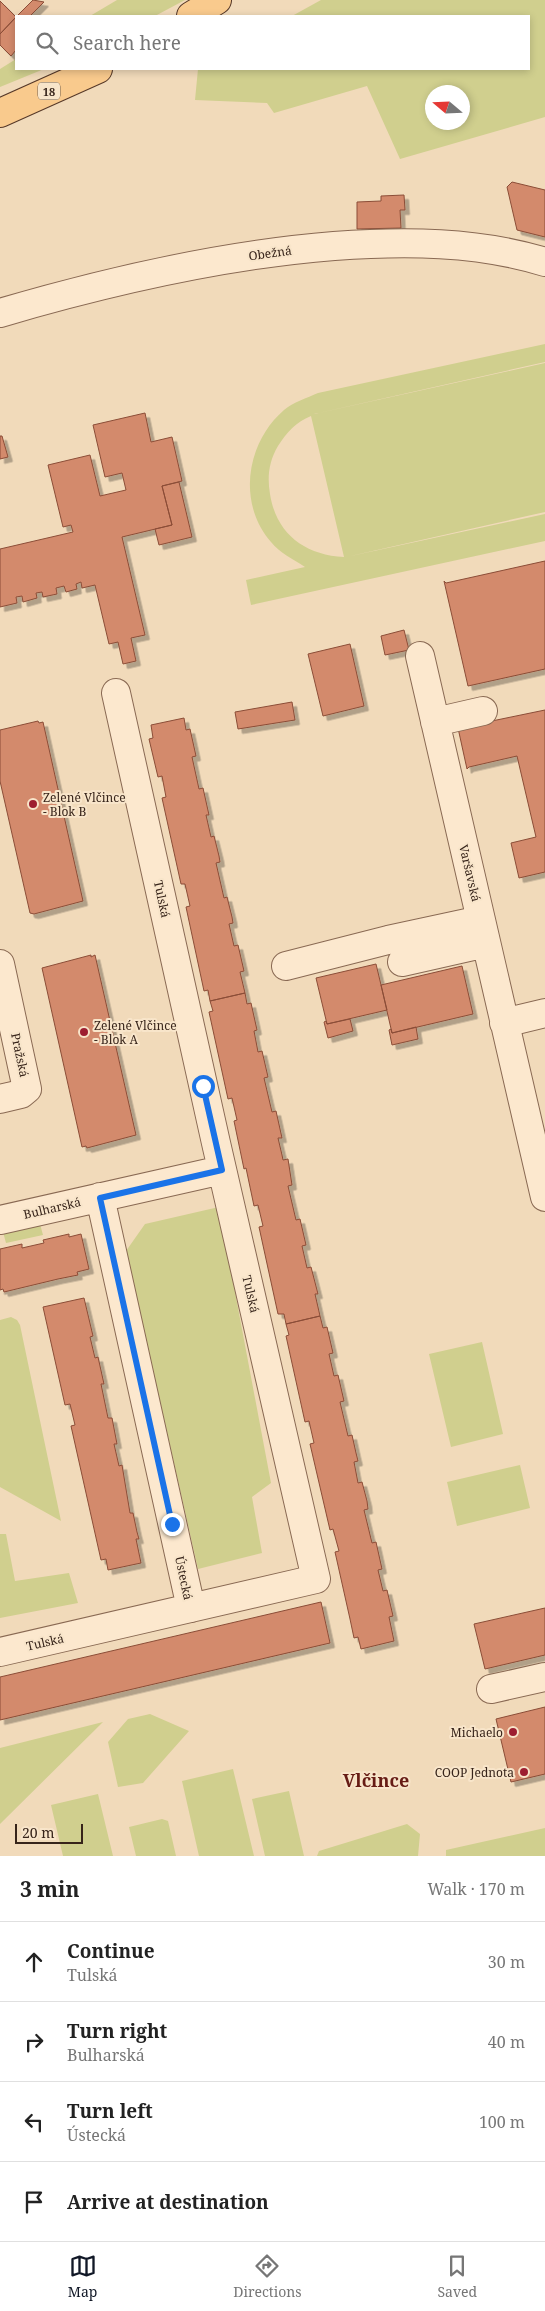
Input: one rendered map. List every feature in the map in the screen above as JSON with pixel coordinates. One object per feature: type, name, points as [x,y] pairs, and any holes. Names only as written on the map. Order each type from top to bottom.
[{"type":"main road","name":"18","points":[[0,113],[96,70]]},
{"type":"street","name":"Obežná","points":[[0,313],[164,271],[278,251],[380,242],[432,243],[483,248],[545,262]]},
{"type":"street","name":"Varšavská","points":[[420,656],[545,1198]]},
{"type":"street","name":"Tulská","points":[[0,1652],[316,1579],[222,1170],[116,693]]},
{"type":"street","points":[[435,722],[483,711]]},
{"type":"street","points":[[402,962],[483,932]]},
{"type":"street","points":[[286,966],[388,940],[483,932]]},
{"type":"street","name":"Pražská","points":[[0,964],[26,1089],[21,1094],[0,1099]]},
{"type":"street","points":[[504,1023],[545,1013]]},
{"type":"street","name":"Bulharská","points":[[0,1220],[222,1170]]},
{"type":"street","name":"Ústecká","points":[[100,1198],[191,1608]]},
{"type":"street","points":[[491,1690],[545,1677]]},
{"type":"shaded area","points":[[117,0],[185,0],[157,15],[92,15]]},
{"type":"shaded area","points":[[321,0],[545,0],[545,117],[400,159],[367,86],[274,113],[267,103],[195,100],[198,70],[530,70],[530,15],[294,15]]},
{"type":"shaded area","points":[[15,60],[15,70],[42,70],[0,87],[0,69]]},
{"type":"shaded area","points":[[545,344],[545,362],[314,414],[545,363],[545,512],[346,557],[545,514],[545,541],[251,605],[246,580],[305,567],[278,549],[260,526],[253,510],[250,492],[250,474],[254,456],[261,439],[284,410],[296,402],[318,393]],"holes":[[[311,416],[344,557],[316,552],[294,539],[278,520],[273,508],[269,481],[275,452],[288,432],[301,421]]]},
{"type":"shaded area","points":[[219,1207],[271,1483],[252,1497],[262,1553],[198,1569],[126,1251],[145,1224]]},
{"type":"shaded area","points":[[40,1224],[43,1235],[6,1243],[3,1232]]},
{"type":"shaded area","points":[[11,1317],[17,1320],[20,1325],[61,1521],[0,1487],[0,1320]]},
{"type":"shaded area","points":[[482,1342],[503,1434],[451,1447],[429,1354]]},
{"type":"shaded area","points":[[520,1465],[530,1508],[457,1526],[447,1482]]},
{"type":"shaded area","points":[[0,1534],[6,1534],[15,1581],[69,1573],[78,1603],[0,1618]]},
{"type":"shaded area","points":[[150,1714],[189,1731],[143,1783],[118,1787],[108,1742],[128,1719]]},
{"type":"shaded area","points":[[103,1722],[0,1824],[0,1748]]},
{"type":"shaded area","points":[[233,1769],[254,1856],[199,1856],[182,1781]]},
{"type":"shaded area","points":[[289,1791],[304,1856],[265,1856],[252,1799]]},
{"type":"shaded area","points":[[98,1794],[113,1856],[63,1856],[51,1805]]},
{"type":"shaded area","points":[[162,1819],[168,1821],[176,1856],[136,1856],[129,1827]]},
{"type":"shaded area","points":[[407,1824],[420,1834],[418,1856],[317,1856],[319,1851]]},
{"type":"shaded area","points":[[545,1828],[545,1856],[446,1856],[446,1850]]},
{"type":"building","points":[[33,0],[44,2],[31,15],[18,15]]},
{"type":"building","points":[[0,1],[15,18],[0,34]]},
{"type":"building","points":[[15,18],[15,51],[11,56],[0,45],[0,34]]},
{"type":"building","points":[[512,182],[545,190],[545,237],[517,230],[507,187]]},
{"type":"building","points":[[404,195],[405,210],[400,210],[401,228],[357,229],[357,202],[381,201],[381,196]]},
{"type":"building","points":[[145,413],[151,442],[172,437],[182,481],[162,486],[172,525],[122,537],[145,635],[131,638],[136,661],[123,664],[118,642],[109,644],[95,585],[82,588],[81,582],[76,584],[77,589],[66,592],[64,586],[56,588],[57,594],[43,597],[42,592],[36,593],[37,598],[23,602],[22,596],[16,597],[17,603],[0,607],[0,549],[73,532],[71,525],[63,527],[48,465],[90,455],[100,496],[126,490],[122,473],[105,477],[93,425]]},
{"type":"building","points":[[0,436],[2,436],[8,457],[0,459]]},
{"type":"building","points":[[179,482],[192,537],[159,545],[155,529],[172,525],[162,486]]},
{"type":"building","points":[[545,561],[545,669],[468,686],[444,581],[446,583]]},
{"type":"building","points":[[404,630],[409,650],[385,655],[381,636]]},
{"type":"building","points":[[350,644],[364,706],[323,716],[308,654]]},
{"type":"building","points":[[292,702],[295,720],[238,729],[235,712]]},
{"type":"building","points":[[545,710],[545,872],[519,878],[511,843],[536,837],[517,756],[467,769],[458,728]]},
{"type":"building","points":[[184,718],[186,730],[190,729],[196,756],[192,757],[199,789],[203,788],[209,815],[206,815],[211,837],[214,836],[219,856],[220,862],[216,863],[224,898],[227,897],[232,917],[233,923],[229,924],[234,946],[238,945],[244,971],[240,972],[245,993],[210,1001],[208,990],[204,991],[186,907],[190,906],[185,884],[181,884],[162,798],[166,797],[162,776],[158,777],[149,739],[153,738],[151,725]]},
{"type":"building","name":"Zelené Vlčince - Blok B","points":[[38,721],[39,723],[43,722],[83,901],[34,914],[30,913],[0,781],[0,730]]},
{"type":"building","name":"Zelené Vlčince - Blok A","points":[[91,955],[91,957],[95,955],[136,1135],[87,1148],[86,1146],[82,1147],[42,968]]},
{"type":"building","points":[[376,964],[387,1010],[327,1024],[316,978]]},
{"type":"building","points":[[462,966],[473,1014],[392,1033],[381,985]]},
{"type":"building","points":[[245,993],[247,1004],[251,1003],[257,1030],[254,1031],[258,1052],[262,1051],[268,1077],[264,1078],[272,1112],[276,1111],[282,1138],[278,1138],[283,1160],[288,1159],[292,1185],[288,1186],[296,1220],[300,1219],[306,1245],[302,1246],[307,1268],[311,1267],[318,1294],[315,1294],[320,1316],[286,1324],[284,1314],[278,1314],[259,1227],[263,1226],[258,1205],[254,1206],[246,1168],[244,1169],[234,1121],[237,1120],[232,1098],[228,1099],[209,1012],[213,1011],[210,1001]]},
{"type":"building","points":[[350,1019],[353,1031],[328,1038],[324,1022],[326,1021],[327,1024]]},
{"type":"building","points":[[416,1027],[418,1039],[392,1045],[389,1030],[391,1029],[392,1033]]},
{"type":"building","points":[[69,1234],[69,1237],[81,1234],[89,1269],[77,1272],[78,1275],[4,1292],[3,1289],[0,1290],[0,1249],[22,1244],[22,1248],[44,1243],[43,1240]]},
{"type":"building","points":[[84,1298],[93,1336],[90,1337],[95,1358],[98,1357],[104,1384],[101,1384],[108,1418],[112,1418],[117,1444],[114,1444],[119,1466],[122,1465],[130,1513],[133,1513],[139,1539],[136,1539],[141,1563],[108,1570],[106,1559],[101,1560],[71,1426],[75,1425],[70,1404],[65,1405],[43,1307]]},
{"type":"building","points":[[320,1316],[323,1328],[327,1327],[333,1353],[329,1354],[334,1376],[338,1375],[344,1401],[340,1402],[348,1436],[352,1435],[358,1461],[354,1462],[358,1483],[362,1482],[367,1501],[368,1509],[364,1510],[372,1543],[376,1542],[382,1569],[378,1570],[383,1591],[387,1590],[393,1616],[389,1617],[394,1641],[361,1649],[358,1637],[354,1638],[335,1552],[339,1551],[333,1529],[330,1530],[310,1444],[314,1443],[309,1421],[305,1422],[286,1336],[289,1335],[286,1324]]},
{"type":"building","points":[[321,1602],[330,1643],[0,1720],[0,1677]]},
{"type":"building","points":[[545,1608],[545,1655],[485,1669],[474,1624]]},
{"type":"building","points":[[545,1707],[545,1774],[511,1782],[496,1719]]},
{"type":"place","name":"Zelené Vlčince - Blok B","points":[[33,804]]},
{"type":"place","name":"Zelené Vlčince - Blok A","points":[[84,1032]]},
{"type":"place","name":"Michaelo","points":[[513,1732]]},
{"type":"place","name":"COOP Jednota","points":[[524,1772]]},
{"type":"district","name":"Vlčince","points":[[376,1780]]},
{"type":"route","points":[[172,1524],[100,1198],[222,1170],[203,1086]]}]
